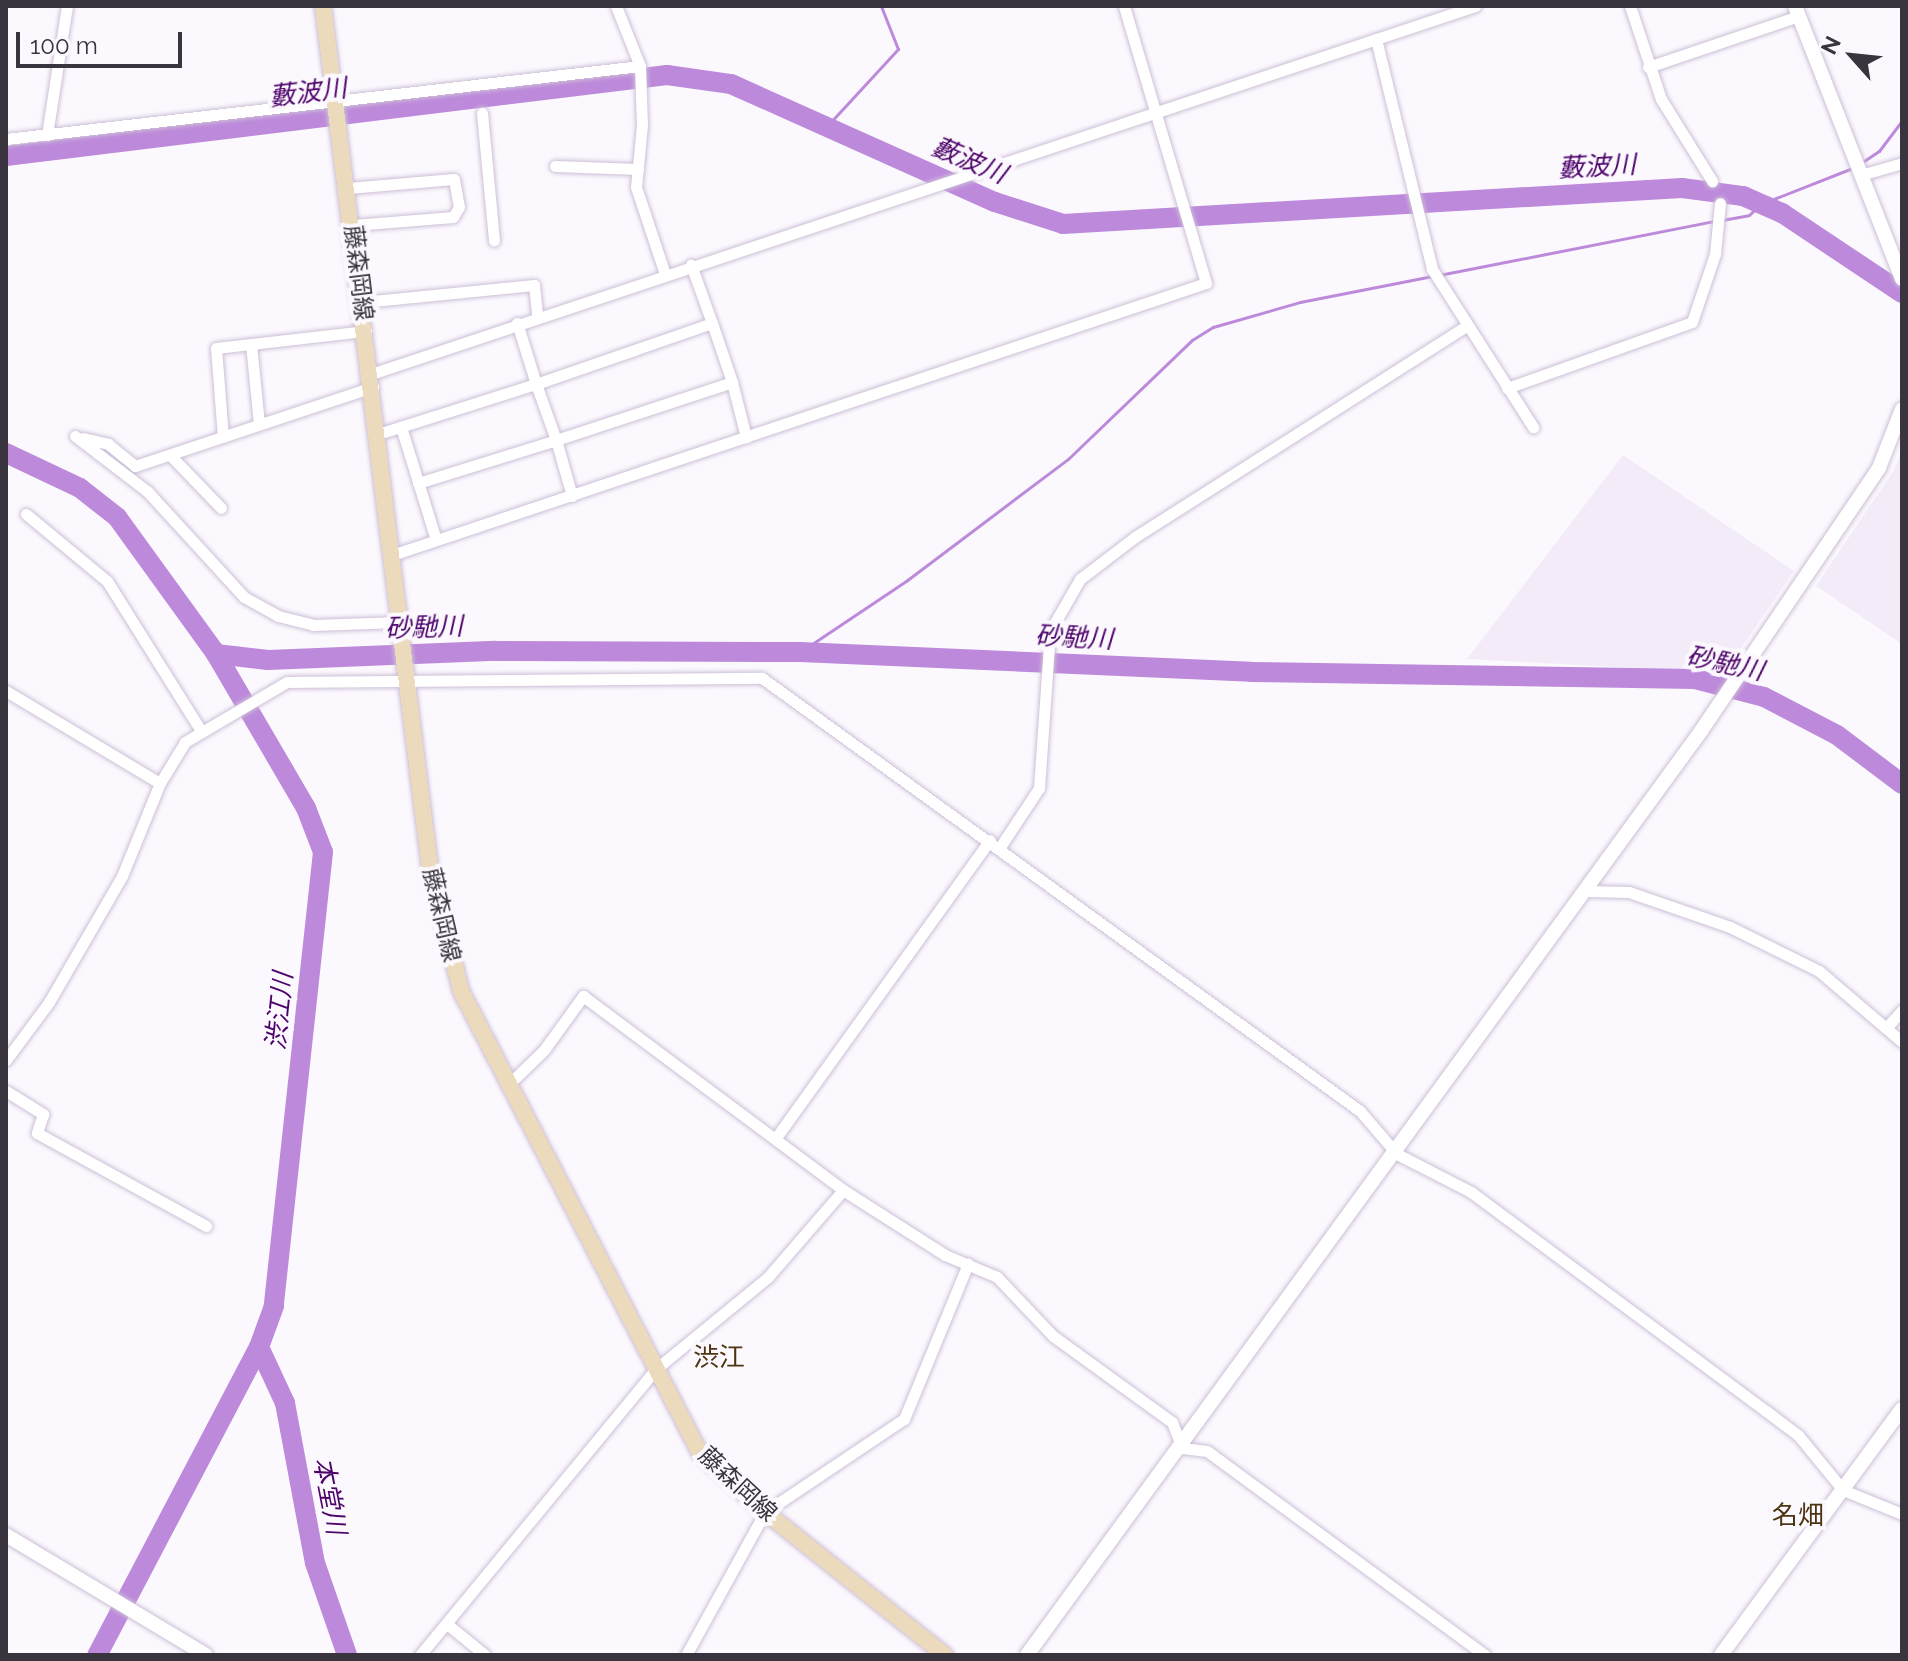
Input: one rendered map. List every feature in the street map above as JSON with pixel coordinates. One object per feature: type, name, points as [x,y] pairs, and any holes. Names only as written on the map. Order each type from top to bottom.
[{"type":"main road","name":"藤森岡線","points":[[323,6],[363,302],[430,869],[446,945],[461,991],[700,1453],[765,1512],[945,1655]]},
{"type":"street","points":[[47,135],[67,6]]},
{"type":"street","points":[[616,6],[640,66],[643,94],[639,207],[665,274]]},
{"type":"street","points":[[392,555],[1206,283],[1124,6]]},
{"type":"street","points":[[400,622],[313,625],[278,616],[244,597],[147,491],[75,436],[108,444],[135,466],[171,456],[537,316],[1475,6]]},
{"type":"street","points":[[1630,6],[1661,99],[1712,181]]},
{"type":"street","points":[[1648,67],[1797,11],[1901,274]]},
{"type":"street","points":[[1376,39],[1432,269],[1533,427]]},
{"type":"street","points":[[6,139],[640,66]]},
{"type":"street","points":[[482,113],[494,240]]},
{"type":"street","points":[[1864,174],[1902,163]]},
{"type":"street","points":[[555,166],[638,169]]},
{"type":"street","points":[[348,188],[454,179],[459,207],[453,217],[353,225]]},
{"type":"street","points":[[1507,388],[1692,322],[1715,254],[1720,203]]},
{"type":"street","points":[[691,265],[732,382],[746,437]]},
{"type":"street","points":[[363,302],[534,285],[537,316]]},
{"type":"street","points":[[517,323],[572,496]]},
{"type":"street","points":[[378,434],[712,323]]},
{"type":"street","points":[[775,1139],[1039,788],[1050,631],[1080,579],[1135,537],[1466,326]]},
{"type":"street","points":[[223,437],[216,348],[366,331]]},
{"type":"street","points":[[251,344],[259,424]]},
{"type":"street","points":[[418,483],[732,382]]},
{"type":"street","points":[[1027,1655],[1397,1154],[1701,731],[1879,468],[1902,409]]},
{"type":"street","points":[[401,427],[436,540]]},
{"type":"street","points":[[171,456],[221,508]]},
{"type":"street","points":[[26,514],[107,581],[201,731]]},
{"type":"street","points":[[6,1060],[49,1002],[122,876],[160,783],[185,742],[287,682],[762,678],[1360,1111],[1397,1154],[1471,1192],[1798,1435],[1843,1490],[1902,1514]]},
{"type":"street","points":[[6,691],[160,783]]},
{"type":"street","points":[[1588,891],[1629,892],[1730,927],[1819,971],[1902,1042]]},
{"type":"street","points":[[510,1083],[544,1050],[583,996],[843,1190],[945,1255],[997,1277],[1053,1336],[1172,1422],[1182,1448]]},
{"type":"street","points":[[1886,1028],[1902,1010]]},
{"type":"street","points":[[6,1091],[43,1114],[37,1133],[206,1226]]},
{"type":"street","points":[[420,1655],[657,1368],[768,1277],[843,1190]]},
{"type":"street","points":[[686,1655],[765,1512],[904,1419],[968,1264]]},
{"type":"street","points":[[1721,1655],[1902,1409]]},
{"type":"street","points":[[1182,1448],[1207,1451],[1485,1655]]},
{"type":"street","points":[[6,1535],[206,1655]]},
{"type":"street","points":[[447,1624],[485,1655]]},
{"type":"shaded area","points":[[1902,450],[1902,644],[1816,586],[1894,470]]},
{"type":"shaded area","points":[[1623,455],[1794,571],[1724,673],[1467,659]]},
{"type":"waterway","points":[[827,126],[898,49],[881,6]]},
{"type":"waterway","name":"藪波川","points":[[6,156],[667,75],[731,84],[995,202],[1063,224],[1682,188],[1743,196],[1782,213],[1902,293]]},
{"type":"waterway","points":[[1861,163],[1879,151],[1902,120]]},
{"type":"waterway","points":[[1722,220],[1749,215],[1761,204],[1855,167]]},
{"type":"waterway","points":[[1439,275],[1715,221]]},
{"type":"waterway","points":[[800,652],[906,581],[1068,459],[1192,340],[1213,327],[1300,302],[1432,276]]},
{"type":"waterway","name":"渋江川","points":[[6,453],[80,488],[117,517],[216,654],[306,808],[323,852],[274,1306],[259,1347],[97,1655]]},
{"type":"waterway","name":"砂馳川","points":[[216,654],[268,660],[496,651],[800,652],[1251,672],[1695,679],[1764,697],[1837,735],[1902,784]]},
{"type":"waterway","name":"本堂川","points":[[259,1347],[285,1403],[315,1563],[347,1655]]},
{"type":"district","name":"渋江","points":[[719,1358]]},
{"type":"district","name":"名畑","points":[[1798,1516]]}]
